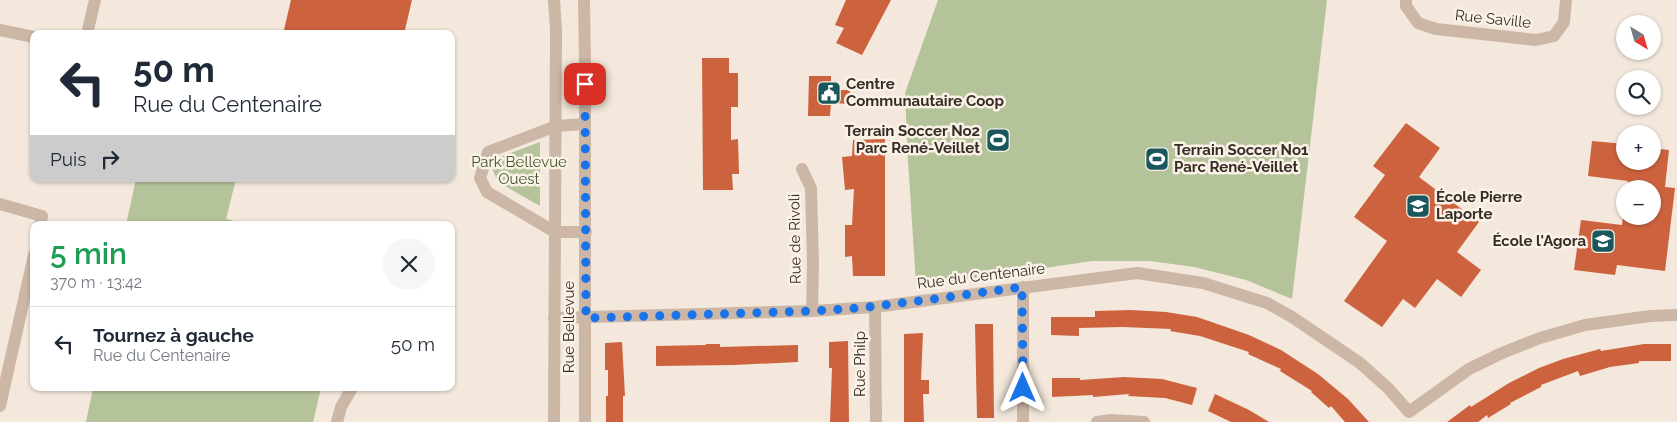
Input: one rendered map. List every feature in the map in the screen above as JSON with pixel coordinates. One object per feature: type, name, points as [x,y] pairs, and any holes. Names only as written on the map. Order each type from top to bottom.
[{"type":"street","points":[[88,30],[94,0]]},
{"type":"street","name":"Rue Bellevue","points":[[554,0],[556,30],[554,422]]},
{"type":"street","name":"Rue Bellevue","points":[[584,0],[585,422]]},
{"type":"street","name":"Rue Saville","points":[[1406,0],[1406,6],[1418,23],[1436,29],[1536,40],[1554,36],[1564,22],[1566,0]]},
{"type":"street","points":[[0,30],[30,36]]},
{"type":"street","points":[[585,124],[556,126],[488,152],[480,178],[486,192],[554,232],[586,232]]},
{"type":"street","name":"Rue de Rivoli","points":[[802,169],[811,188],[812,311]]},
{"type":"street","points":[[0,204],[42,216],[41,221]]},
{"type":"street","points":[[0,406],[30,273]]},
{"type":"street","name":"Rue du Centenaire","points":[[554,318],[812,311],[875,306],[1137,273],[1203,283],[1267,303],[1292,317],[1360,363],[1388,388],[1412,417],[1469,369],[1540,338],[1585,325],[1650,316],[1677,315]]},
{"type":"street","points":[[1022,287],[1023,422]]},
{"type":"street","name":"Rue Philp","points":[[875,306],[876,422]]},
{"type":"street","points":[[337,422],[341,407],[350,391]]},
{"type":"street","points":[[1096,422],[1111,420],[1144,422]]},
{"type":"green space","points":[[938,0],[1327,0],[1292,299],[1246,280],[1194,267],[1150,261],[1092,261],[943,283],[916,285],[905,93]]},
{"type":"green space","name":"Park Bellevue Ouest","points":[[540,142],[540,206],[498,182],[492,168],[500,157]]},
{"type":"green space","points":[[135,182],[235,182],[226,219],[234,221],[127,221]]},
{"type":"green space","points":[[92,391],[320,391],[313,422],[86,422]]},
{"type":"building","points":[[291,0],[412,0],[405,30],[284,30]]},
{"type":"building","points":[[846,0],[891,0],[862,55],[836,43],[844,28],[835,25]]},
{"type":"building","points":[[702,58],[729,58],[729,73],[738,73],[738,107],[731,107],[731,140],[738,139],[739,174],[732,174],[733,190],[703,190]]},
{"type":"building","name":"Centre Communautaire Coop","points":[[809,76],[831,76],[831,90],[850,90],[850,104],[831,103],[830,116],[808,116]]},
{"type":"building","name":"École Pierre Laporte","points":[[1406,123],[1440,148],[1419,177],[1479,222],[1457,252],[1481,270],[1461,297],[1437,279],[1415,308],[1403,299],[1382,327],[1344,301],[1387,241],[1354,217],[1385,175],[1373,166]]},
{"type":"building","points":[[885,139],[885,276],[853,276],[852,256],[845,257],[845,225],[852,225],[854,189],[845,190],[842,157],[852,156],[853,140]]},
{"type":"building","points":[[1592,141],[1616,143],[1616,170],[1661,170],[1661,149],[1669,150],[1665,187],[1675,188],[1665,271],[1617,265],[1615,275],[1574,270],[1581,220],[1616,225],[1661,225],[1661,180],[1620,180],[1588,176]]},
{"type":"building","points":[[1131,310],[1166,312],[1197,317],[1249,335],[1281,350],[1318,374],[1348,399],[1369,422],[1345,422],[1331,406],[1329,408],[1312,391],[1280,371],[1281,369],[1248,354],[1249,352],[1200,336],[1170,331],[1171,329],[1123,327],[1079,328],[1079,336],[1051,335],[1051,317],[1095,317],[1095,311]]},
{"type":"building","points":[[975,324],[993,324],[994,418],[977,418]]},
{"type":"building","points":[[923,333],[921,380],[929,380],[929,394],[923,394],[924,422],[904,422],[904,334]]},
{"type":"building","points":[[848,341],[849,422],[830,422],[832,368],[829,368],[829,342]]},
{"type":"building","points":[[622,342],[625,396],[623,396],[623,422],[606,422],[608,370],[605,370],[605,343]]},
{"type":"building","points":[[720,344],[720,347],[798,345],[798,362],[656,366],[656,346]]},
{"type":"building","points":[[1644,344],[1671,344],[1671,361],[1639,361],[1639,363],[1610,367],[1580,376],[1578,371],[1541,385],[1541,387],[1510,403],[1488,418],[1487,415],[1478,422],[1447,422],[1470,405],[1471,407],[1509,383],[1539,368],[1600,349],[1601,351]]},
{"type":"building","points":[[1124,377],[1162,379],[1197,388],[1192,405],[1165,398],[1128,396],[1129,394],[1093,397],[1093,395],[1052,397],[1052,378],[1080,378],[1080,380]]},
{"type":"building","points":[[1215,394],[1269,422],[1231,422],[1208,411]]},
{"type":"place","name":"Centre Communautaire Coop","points":[[829,93]]},
{"type":"place","name":"Terrain Soccer No2 Parc René-Veillet","points":[[998,140]]},
{"type":"place","name":"Terrain Soccer No1 Parc René-Veillet","points":[[1157,159]]},
{"type":"place","name":"École Pierre Laporte","points":[[1418,206]]},
{"type":"place","name":"École l'Agora","points":[[1603,241]]},
{"type":"route","points":[[585,84],[586,318],[860,308],[1022,287],[1023,388]]}]
